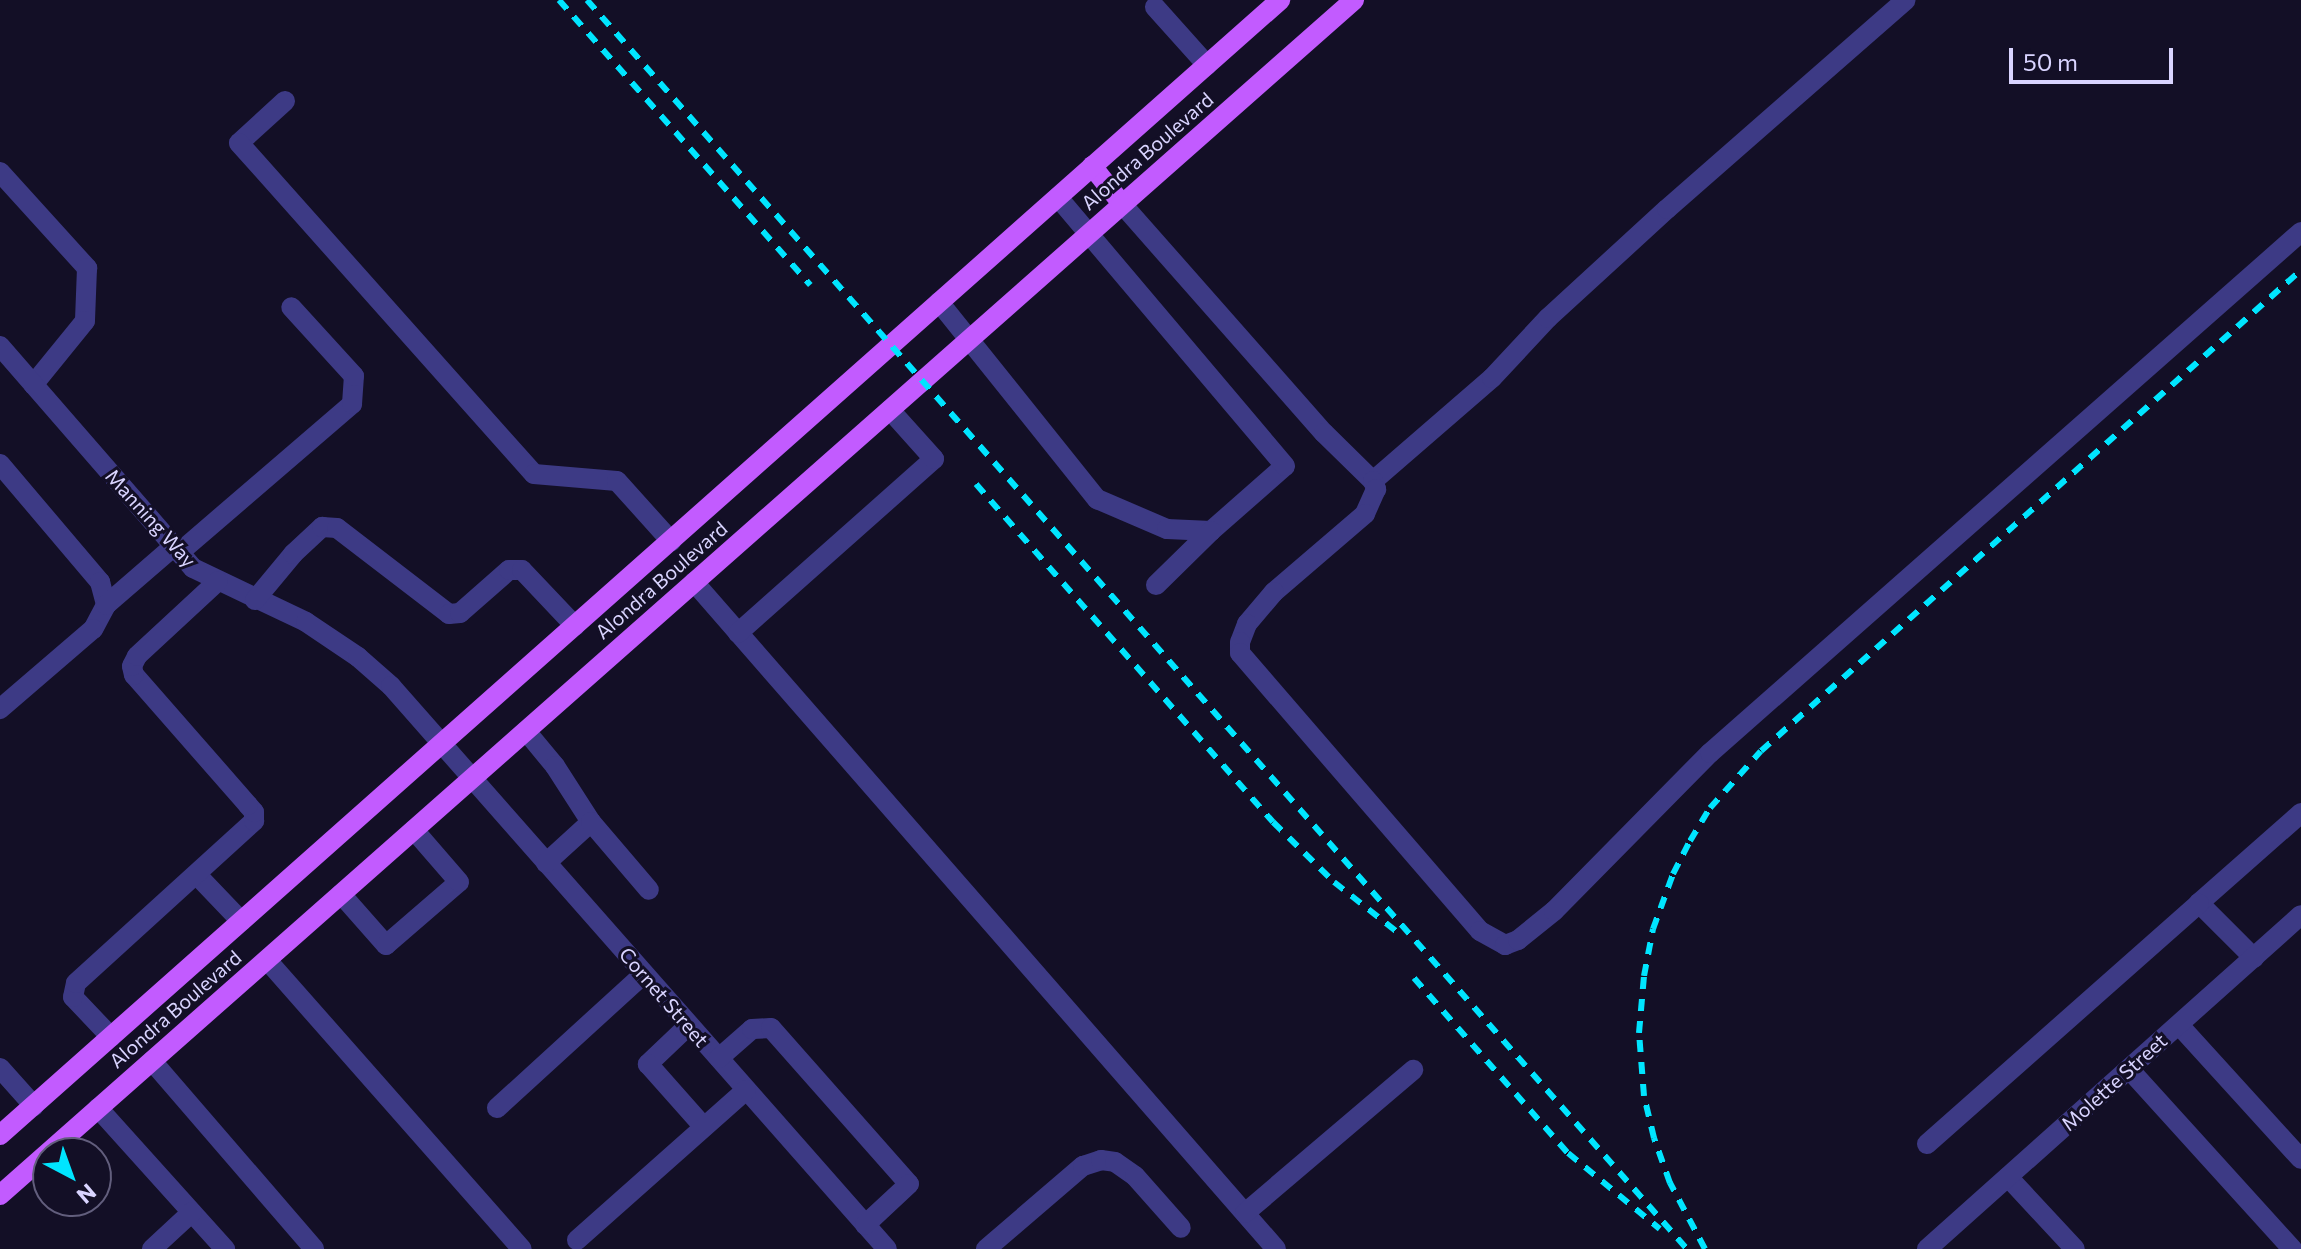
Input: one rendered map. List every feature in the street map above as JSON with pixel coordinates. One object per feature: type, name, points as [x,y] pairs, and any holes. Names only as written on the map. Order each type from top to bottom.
[{"type":"main road","name":"Alondra Boulevard","points":[[0,1135],[1280,0]]},
{"type":"main road","name":"Alondra Boulevard","points":[[0,1195],[1354,0]]},
{"type":"main road","points":[[1092,166],[1122,204]]},
{"type":"street","points":[[1366,476],[1492,378],[1548,318],[1667,209],[1906,0]]},
{"type":"street","points":[[1155,2],[1207,65]]},
{"type":"street","points":[[285,101],[239,143],[534,474],[617,481],[671,541]]},
{"type":"street","points":[[0,172],[87,268],[85,321],[33,385]]},
{"type":"street","points":[[1058,197],[1285,466],[1156,585]]},
{"type":"street","points":[[1122,204],[1376,489],[1365,514],[1274,592],[1247,624],[1240,642],[1240,653],[1480,931],[1505,945],[1518,940],[1554,911],[1710,753],[2301,232]]},
{"type":"street","points":[[939,302],[1097,499],[1167,529],[1211,531]]},
{"type":"street","points":[[0,709],[93,629],[106,605],[352,404],[354,376],[291,307]]},
{"type":"street","name":"Manning Way","points":[[0,346],[193,568],[306,622],[358,657],[391,686],[441,744]]},
{"type":"street","points":[[738,633],[934,459],[890,410]]},
{"type":"street","points":[[0,464],[100,582],[106,605]]},
{"type":"street","points":[[255,600],[293,554],[322,527],[337,528],[449,614],[460,613],[509,570],[522,570],[575,626]]},
{"type":"street","points":[[111,1037],[73,997],[72,990],[250,828],[254,812],[134,675],[132,666],[137,656],[218,581]]},
{"type":"street","points":[[694,582],[1276,1249]]},
{"type":"street","points":[[526,731],[555,766],[591,822],[649,890]]},
{"type":"street","name":"Cornet Street","points":[[441,744],[887,1249]]},
{"type":"street","points":[[1927,1144],[2301,813]]},
{"type":"street","points":[[546,863],[591,822]]},
{"type":"street","points":[[341,894],[386,945],[459,882],[414,830]]},
{"type":"street","points":[[197,875],[241,921]]},
{"type":"street","points":[[2199,903],[2254,958]]},
{"type":"street","name":"Molette Street","points":[[1938,1246],[2008,1177],[2301,915]]},
{"type":"street","points":[[267,960],[522,1249]]},
{"type":"street","points":[[497,1108],[644,974]]},
{"type":"street","points":[[689,1025],[648,1064],[704,1127]]},
{"type":"street","points":[[2179,1025],[2301,1159]]},
{"type":"street","points":[[719,1058],[752,1029],[771,1028],[909,1184],[865,1225]]},
{"type":"street","points":[[152,1061],[314,1249]]},
{"type":"street","points":[[0,1068],[34,1106]]},
{"type":"street","points":[[2129,1069],[2292,1249]]},
{"type":"street","points":[[1245,1213],[1413,1070]]},
{"type":"street","points":[[577,1240],[746,1090]]},
{"type":"street","points":[[98,1108],[225,1249]]},
{"type":"street","points":[[986,1249],[1083,1166],[1101,1160],[1115,1162],[1135,1176],[1181,1228]]},
{"type":"street","points":[[2008,1177],[2075,1249]]},
{"type":"street","points":[[152,1249],[192,1212]]},
{"type":"railway","points":[[559,0],[810,285]]},
{"type":"railway","points":[[587,0],[1687,1249]]},
{"type":"railway","points":[[1705,1249],[1670,1183],[1654,1138],[1644,1096],[1639,1033],[1644,976],[1653,929],[1673,874],[1710,808],[1761,751],[2301,270]]},
{"type":"railway","points":[[976,484],[1273,822],[1334,882],[1397,932]]},
{"type":"railway","points":[[1414,978],[1568,1153],[1660,1229]]}]
